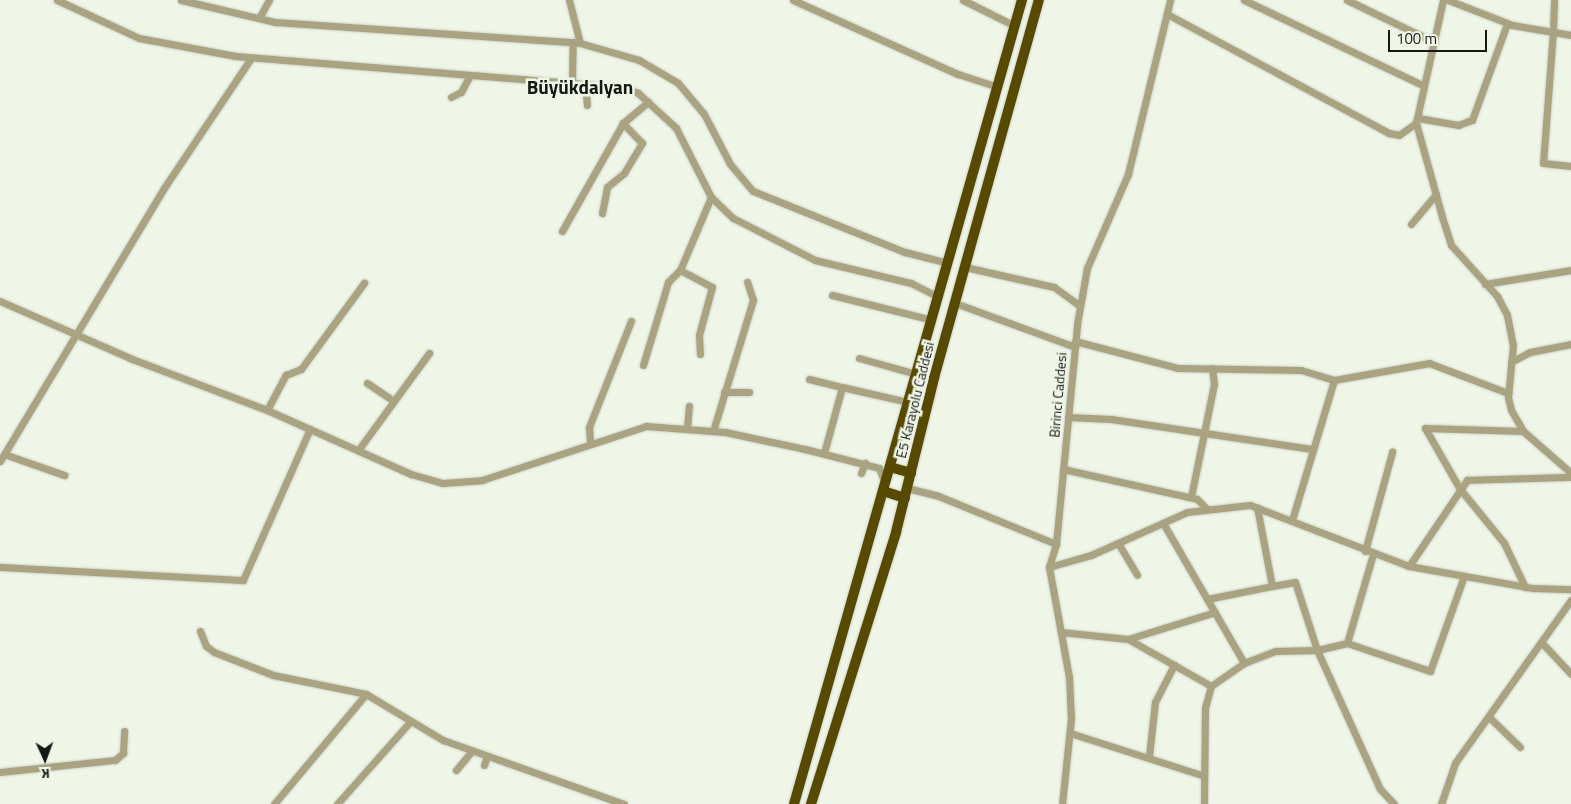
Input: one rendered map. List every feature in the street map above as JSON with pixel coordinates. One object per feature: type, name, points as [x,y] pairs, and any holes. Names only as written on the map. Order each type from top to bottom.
[{"type":"highway","name":"E5 Karayolu Caddesi","points":[[794,804],[1022,0]]},
{"type":"highway","name":"E5 Karayolu Caddesi","points":[[811,804],[906,493],[954,304],[1039,0]]},
{"type":"highway","points":[[890,467],[911,473]]},
{"type":"highway","points":[[884,487],[906,493]]},
{"type":"street","points":[[57,0],[139,38],[251,58],[470,77],[585,82],[621,87],[648,102],[676,128],[710,196],[733,218],[815,260],[911,283],[938,297]]},
{"type":"street","points":[[181,0],[259,18],[577,42],[639,60],[678,84],[704,114],[730,164],[753,191],[905,252],[948,263]]},
{"type":"street","points":[[259,18],[270,0]]},
{"type":"street","points":[[569,0],[577,42],[572,81]]},
{"type":"street","points":[[792,0],[876,34],[958,74],[998,87]]},
{"type":"street","points":[[963,0],[1015,26]]},
{"type":"street","name":"Birinci Caddesi","points":[[1062,804],[1070,733],[1069,677],[1049,567],[1056,544],[1080,306],[1087,268],[1128,174],[1170,0]]},
{"type":"street","points":[[1244,0],[1424,86]]},
{"type":"street","points":[[1346,0],[1434,42]]},
{"type":"street","points":[[1443,0],[1417,120],[1436,194],[1451,245],[1485,284],[1506,315],[1513,345],[1508,394],[1523,431],[1571,473]]},
{"type":"street","points":[[1448,0],[1507,24],[1571,34]]},
{"type":"street","points":[[1554,0],[1543,163],[1571,166]]},
{"type":"street","points":[[1167,14],[1389,133],[1399,135],[1417,120],[1458,125],[1472,120],[1507,24]]},
{"type":"street","points":[[0,461],[79,334],[164,188],[251,58]]},
{"type":"street","points":[[450,97],[461,92],[470,77]]},
{"type":"street","points":[[585,82],[587,105]]},
{"type":"street","points":[[562,232],[623,123],[648,102]]},
{"type":"street","points":[[602,213],[607,187],[624,173],[642,143],[623,123]]},
{"type":"street","points":[[1411,224],[1436,194]]},
{"type":"street","points":[[643,365],[668,282],[680,270],[710,196]]},
{"type":"street","points":[[965,267],[1054,288],[1071,295],[1080,306]]},
{"type":"street","points":[[680,270],[712,287],[699,335],[700,354]]},
{"type":"street","points":[[1485,284],[1571,270]]},
{"type":"street","points":[[713,431],[753,300],[747,282]]},
{"type":"street","points":[[267,410],[286,375],[301,369],[364,283]]},
{"type":"street","points":[[832,294],[932,320]]},
{"type":"street","points":[[0,301],[267,410],[359,449],[411,474],[443,483],[482,480],[646,426],[713,431],[865,463],[878,468],[884,487]]},
{"type":"street","points":[[954,304],[1075,344],[1178,368],[1300,370],[1334,380],[1429,363],[1508,394]]},
{"type":"street","points":[[590,444],[589,427],[632,321]]},
{"type":"street","points":[[1511,362],[1530,352],[1571,344]]},
{"type":"street","points":[[359,449],[428,353]]},
{"type":"street","points":[[859,358],[916,374]]},
{"type":"street","points":[[1191,497],[1205,433],[1212,368]]},
{"type":"street","points":[[809,379],[908,402]]},
{"type":"street","points":[[1292,520],[1304,491],[1312,449],[1334,380]]},
{"type":"street","points":[[367,383],[394,400]]},
{"type":"street","points":[[824,453],[842,386]]},
{"type":"street","points":[[724,392],[749,392]]},
{"type":"street","points":[[687,428],[689,406]]},
{"type":"street","points":[[1068,416],[1205,433],[1312,449]]},
{"type":"street","points":[[1523,431],[1425,428],[1460,489],[1504,543],[1523,574],[1525,586]]},
{"type":"street","points":[[0,567],[242,580],[310,429]]},
{"type":"street","points":[[1365,551],[1392,452]]},
{"type":"street","points":[[4,454],[64,475]]},
{"type":"street","points":[[860,473],[865,463]]},
{"type":"street","points":[[1063,469],[1191,497],[1207,509]]},
{"type":"street","points":[[1409,566],[1467,480],[1485,477],[1571,477]]},
{"type":"street","points":[[906,493],[936,495],[1056,544]]},
{"type":"street","points":[[1257,507],[1272,586]]},
{"type":"street","points":[[1049,567],[1118,543],[1163,523],[1207,509],[1257,507],[1365,551],[1409,566],[1525,586],[1571,589]]},
{"type":"street","points":[[1163,523],[1244,663]]},
{"type":"street","points":[[1118,543],[1137,575]]},
{"type":"street","points":[[1348,643],[1373,554]]},
{"type":"street","points":[[1204,804],[1202,775],[1205,708],[1211,686],[1244,663],[1276,651],[1317,650],[1348,643],[1430,671],[1464,576]]},
{"type":"street","points":[[1207,599],[1295,582],[1317,650],[1380,789],[1394,804]]},
{"type":"street","points":[[1441,804],[1455,763],[1543,644],[1571,600]]},
{"type":"street","points":[[1061,632],[1128,639],[1214,612]]},
{"type":"street","points":[[200,631],[206,646],[214,652],[273,675],[366,694],[409,723],[472,750],[624,804]]},
{"type":"street","points":[[1128,639],[1211,686]]},
{"type":"street","points":[[1543,644],[1571,674]]},
{"type":"street","points":[[1148,756],[1155,702],[1174,665]]},
{"type":"street","points":[[274,804],[366,694]]},
{"type":"street","points":[[1489,718],[1520,747]]},
{"type":"street","points":[[337,804],[409,723]]},
{"type":"street","points":[[0,772],[115,760],[123,753],[124,731]]},
{"type":"street","points":[[1070,733],[1148,756],[1202,775]]},
{"type":"street","points":[[456,770],[472,750]]},
{"type":"street","points":[[484,765],[487,756]]},
{"type":"district","name":"Büyükdalyan","points":[[580,87]]}]
